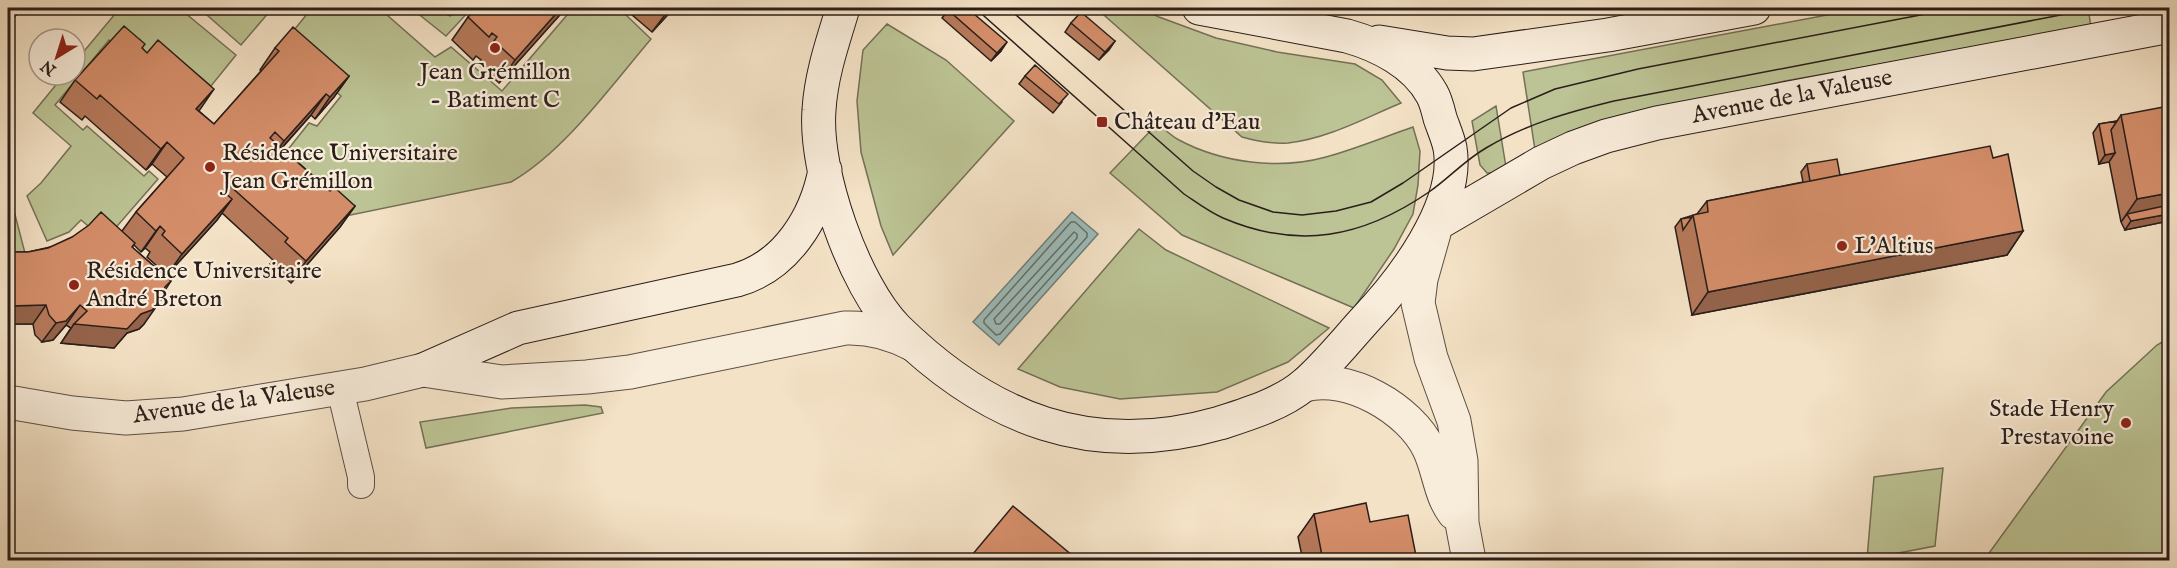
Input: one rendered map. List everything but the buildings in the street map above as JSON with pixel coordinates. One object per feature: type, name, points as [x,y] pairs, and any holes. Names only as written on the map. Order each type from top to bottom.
[{"type":"main road","points":[[843,8],[828,59],[818,113],[819,137],[829,192],[843,234],[866,286],[890,321],[944,371],[969,389],[1010,411],[1082,433],[1110,437],[1184,432],[1216,424],[1257,410],[1304,385],[1321,382],[1358,389],[1382,402],[1407,420],[1422,436],[1435,463],[1446,503],[1462,522]]},
{"type":"main road","points":[[1199,8],[1417,50],[1473,54],[1608,35],[1754,8]]},
{"type":"main road","name":"Avenue de la Valeuse","points":[[1435,225],[1541,163],[1606,136],[1657,123],[2169,26]]},
{"type":"main road","points":[[1347,36],[1367,41],[1403,62],[1418,76],[1432,95],[1450,148],[1449,176],[1421,279],[1418,303],[1431,358],[1454,422],[1461,461],[1462,522],[1469,561]]},
{"type":"main road","points":[[423,370],[518,328],[737,280],[761,272],[788,249],[800,232],[823,181],[825,168]]},
{"type":"main road","points":[[1304,385],[1379,305],[1435,225]]},
{"type":"main road","points":[[423,370],[502,382],[587,377],[630,372],[845,328],[868,328],[896,336],[914,345]]},
{"type":"main road","name":"Avenue de la Valeuse","points":[[8,402],[72,413],[126,418],[183,414],[340,388],[423,370]]},
{"type":"lane","points":[[340,388],[361,485]]},
{"type":"green space","points":[[120,8],[179,8],[236,55],[211,86],[166,48],[136,62],[109,40],[87,66],[87,48]]},
{"type":"green space","points":[[199,8],[270,8],[270,11],[241,45]]},
{"type":"green space","points":[[312,8],[379,8],[435,57],[451,47],[502,91],[573,8],[626,8],[626,15],[651,39],[568,136],[550,154],[511,182],[341,217],[274,167],[309,123],[317,126],[341,96],[281,46]]},
{"type":"green space","points":[[411,8],[430,8],[450,16],[466,8],[472,8],[446,36]]},
{"type":"green space","points":[[1096,8],[1140,8],[1216,38],[1277,52],[1355,64],[1382,80],[1401,103],[1346,127],[1303,141],[1276,143],[1242,137]]},
{"type":"green space","points":[[1864,8],[2088,8],[2091,27],[1785,81],[1602,122],[1535,150],[1523,72]]},
{"type":"green space","points":[[887,24],[946,60],[1014,121],[893,255],[881,226],[861,152],[857,101],[863,50]]},
{"type":"green space","points":[[54,87],[70,87],[55,105],[83,130],[87,126],[144,176],[149,171],[158,179],[105,240],[81,220],[69,232],[47,241],[27,196],[41,183],[71,146],[33,113]]},
{"type":"green space","points":[[1496,106],[1506,167],[1496,173],[1487,173],[1480,165],[1472,121]]},
{"type":"green space","points":[[1158,123],[1179,140],[1196,148],[1232,159],[1270,163],[1308,161],[1326,157],[1413,127],[1420,151],[1413,214],[1394,249],[1354,308],[1182,235],[1110,173]]},
{"type":"green space","points":[[8,202],[12,203],[25,253],[8,255]]},
{"type":"green space","points":[[1139,229],[1166,250],[1329,328],[1288,362],[1217,392],[1120,399],[1060,387],[1018,369]]},
{"type":"green space","name":"Stade Henry Prestavoine","points":[[2169,338],[2169,560],[1984,560],[2106,392],[2157,345]]},
{"type":"green space","points":[[585,405],[601,407],[603,413],[426,448],[420,422],[512,408]]},
{"type":"green space","points":[[1943,468],[1935,546],[1867,559],[1874,477]]},
{"type":"water","points":[[1072,212],[1098,234],[999,345],[973,322]]},
{"type":"tram line","points":[[975,8],[1184,194],[1218,216],[1251,228],[1277,234],[1303,236],[1354,229],[1379,220],[1429,192],[1486,148],[1532,125],[1581,110],[1614,101],[2097,8]]},
{"type":"tram line","points":[[1008,8],[1193,171],[1239,200],[1273,212],[1302,215],[1336,211],[1371,202],[1403,183],[1511,108],[1555,89],[1638,69],[1957,8]]},
{"type":"place","name":"Jean Grémillon - Batiment C","points":[[495,48]]},
{"type":"place","name":"Château d'Eau","points":[[1102,122]]},
{"type":"place","name":"Résidence Universitaire Jean Grémillon","points":[[210,167]]},
{"type":"place","name":"L'Altius","points":[[1842,246]]},
{"type":"place","name":"Résidence Universitaire André Breton","points":[[74,285]]},
{"type":"place","name":"Stade Henry Prestavoine","points":[[2126,423]]}]
